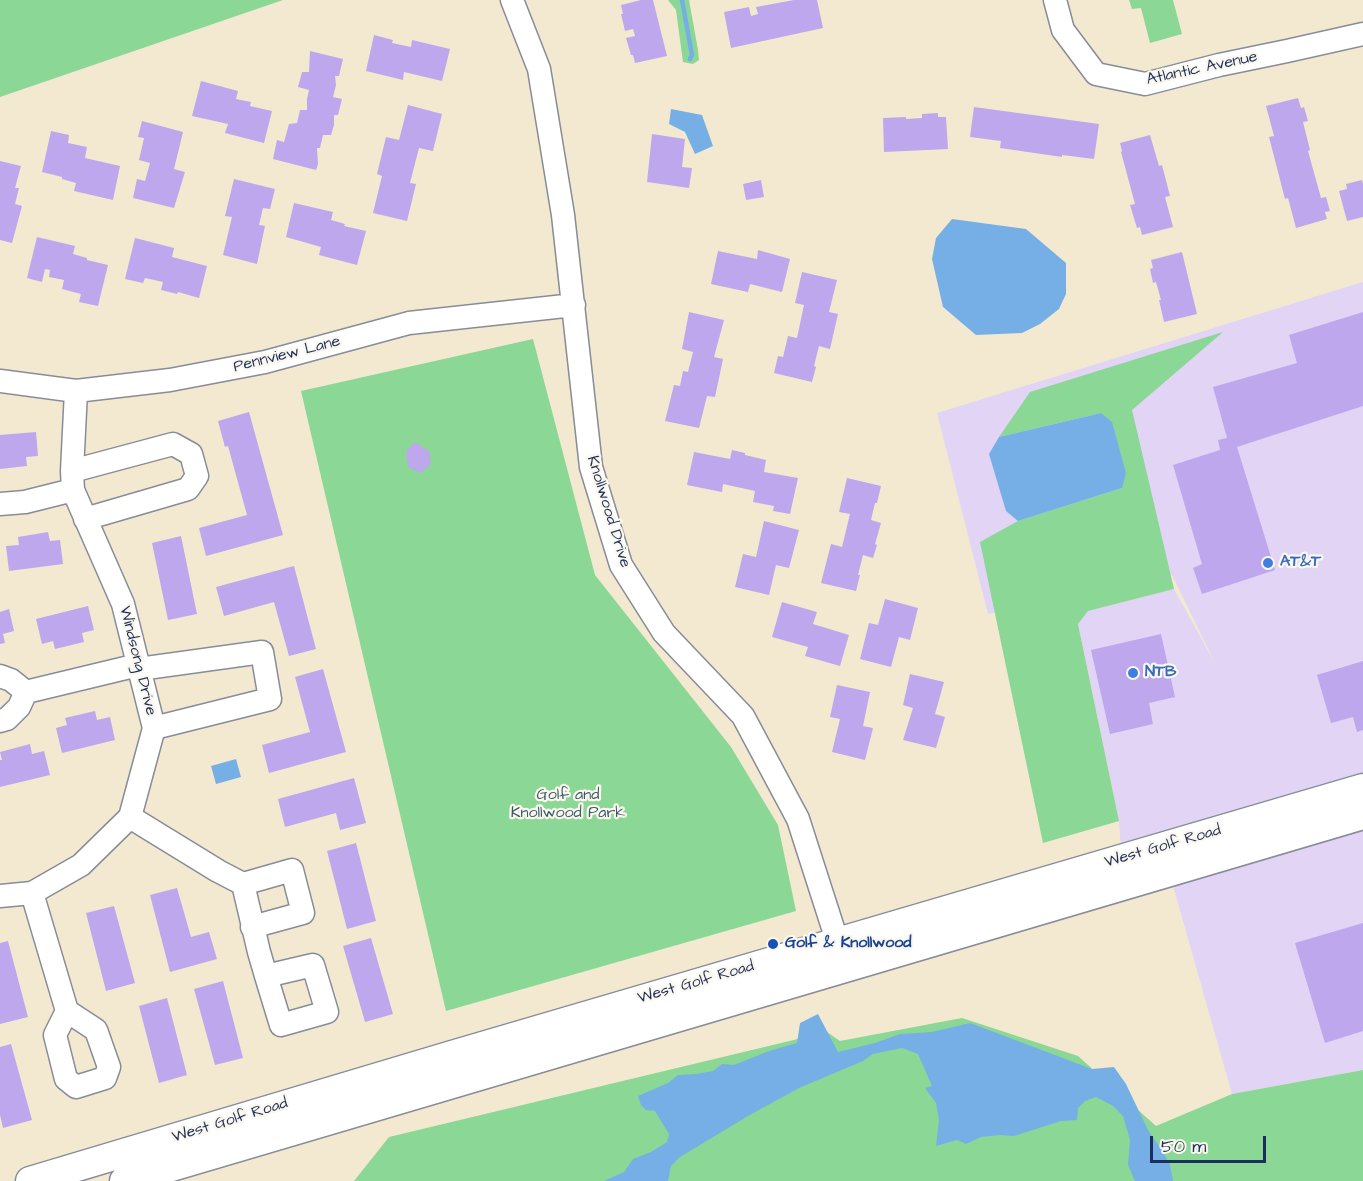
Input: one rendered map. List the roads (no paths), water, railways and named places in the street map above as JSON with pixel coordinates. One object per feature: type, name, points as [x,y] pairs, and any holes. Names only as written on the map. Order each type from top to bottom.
[{"type":"main road","name":"West Golf Road","points":[[124,1181],[1363,788]]},
{"type":"main road","name":"West Golf Road","points":[[30,1181],[842,955],[1363,816]]},
{"type":"street","name":"Knollwood Drive","points":[[512,0],[539,69],[563,214],[591,467],[621,565],[664,633],[742,716],[798,819],[842,955]]},
{"type":"street","name":"Atlantic Avenue","points":[[1055,0],[1063,30],[1096,74],[1145,84],[1219,65],[1363,34]]},
{"type":"street","name":"Pennview Lane","points":[[0,381],[76,391],[170,380],[265,362],[409,323],[574,305]]},
{"type":"street","name":"Windsong Drive","points":[[76,391],[73,480],[86,519],[123,604],[154,728],[130,817]]},
{"type":"street","points":[[0,504],[25,502],[73,480],[173,444],[191,454],[197,476],[188,489],[86,519]]},
{"type":"street","points":[[26,692],[139,667],[262,652],[270,699],[154,728]]},
{"type":"street","points":[[0,676],[11,680],[26,692]]},
{"type":"street","points":[[0,721],[7,719],[20,707],[26,692]]},
{"type":"street","points":[[0,896],[32,893],[81,865],[130,817],[243,884],[292,870],[303,913],[252,927]]},
{"type":"street","points":[[243,884],[266,976]]},
{"type":"street","points":[[32,893],[68,1011]]},
{"type":"water","points":[[671,109],[702,115],[713,146],[695,154],[685,132],[669,124]]},
{"type":"water","points":[[952,219],[1026,229],[1066,263],[1066,294],[1059,309],[1040,324],[1022,333],[976,335],[943,307],[932,259],[936,238]]},
{"type":"water","points":[[1101,413],[1112,422],[1126,473],[1122,488],[1018,521],[1006,511],[989,454],[999,437]]},
{"type":"water","points":[[236,759],[241,777],[216,784],[211,766]]},
{"type":"water","points":[[818,1014],[838,1052],[900,1034],[932,1032],[970,1023],[1092,1069],[1114,1067],[1126,1084],[1148,1130],[1170,1165],[1173,1181],[1135,1181],[1128,1165],[1130,1140],[1123,1116],[1113,1106],[1096,1097],[1085,1101],[1078,1108],[1077,1120],[1061,1121],[1014,1136],[981,1137],[966,1144],[957,1140],[936,1146],[939,1120],[936,1103],[925,1088],[932,1086],[918,1054],[902,1048],[873,1054],[863,1061],[799,1088],[748,1116],[680,1157],[671,1166],[668,1181],[604,1181],[624,1172],[633,1159],[667,1142],[669,1134],[655,1111],[646,1110],[641,1105],[638,1096],[668,1083],[678,1075],[713,1071],[722,1064],[734,1065],[797,1043],[800,1023]]},
{"type":"waterway","points":[[682,0],[692,55],[690,59]]},
{"type":"place","name":"AT&T","points":[[1268,563]]},
{"type":"place","name":"NTB","points":[[1133,673]]},
{"type":"place","name":"Golf & Knollwood","points":[[773,944]]},
{"type":"park label","name":"Golf and Knollwood Park","points":[[568,805]]}]
